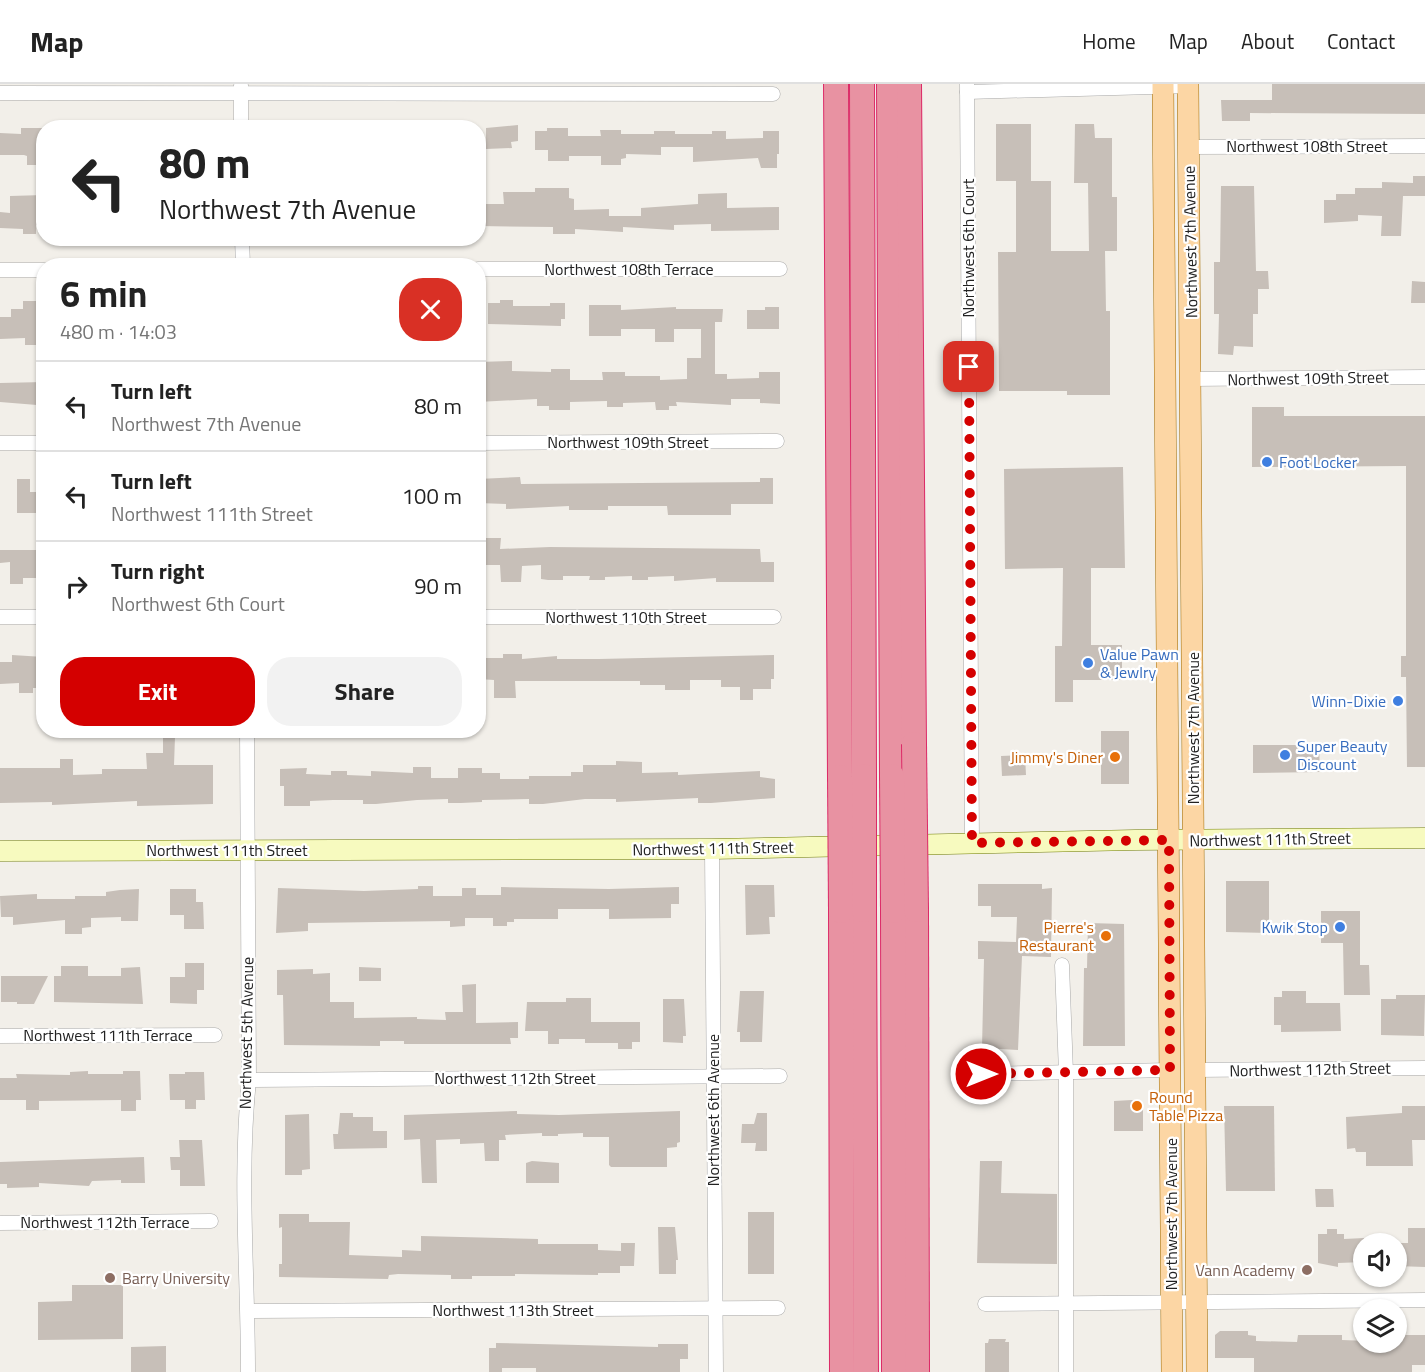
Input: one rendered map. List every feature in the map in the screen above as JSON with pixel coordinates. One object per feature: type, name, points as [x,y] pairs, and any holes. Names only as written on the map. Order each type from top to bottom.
[{"type":"highway","points":[[830,84],[837,139]]},
{"type":"highway","points":[[836,84],[842,1372]]},
{"type":"highway","points":[[862,84],[866,1372]]},
{"type":"highway","points":[[889,84],[894,1372]]},
{"type":"highway","points":[[909,84],[916,910],[917,1372]]},
{"type":"main road","name":"Northwest 7th Avenue","points":[[1163,85],[1172,1372]]},
{"type":"main road","name":"Northwest 7th Avenue","points":[[1188,85],[1197,1372]]},
{"type":"main road","points":[[1165,266],[1176,308],[1177,354],[1191,379]]},
{"type":"main road","points":[[1166,433],[1182,464],[1182,502],[1192,548]]},
{"type":"main road","points":[[1170,1070],[1184,1097],[1184,1145],[1195,1178]]},
{"type":"street","points":[[967,88],[1188,85]]},
{"type":"street","points":[[241,88],[241,120]]},
{"type":"street","points":[[0,93],[241,88],[773,94]]},
{"type":"street","name":"Northwest 6th Court","points":[[967,88],[972,843]]},
{"type":"street","name":"Northwest 108th Street","points":[[1188,147],[1425,146]]},
{"type":"street","name":"Northwest 108th Terrace","points":[[486,269],[780,269]]},
{"type":"street","points":[[0,270],[36,270]]},
{"type":"street","name":"Northwest 109th Street","points":[[1191,379],[1425,377]]},
{"type":"street","name":"Northwest 109th Street","points":[[486,442],[777,441]]},
{"type":"street","points":[[0,443],[36,443]]},
{"type":"street","name":"Northwest 110th Street","points":[[486,616],[774,617]]},
{"type":"street","points":[[0,617],[36,617]]},
{"type":"street","name":"Northwest 5th Avenue","points":[[247,738],[249,1080],[244,1131],[248,1372]]},
{"type":"street","name":"Northwest 111th Street","points":[[0,851],[712,849],[1194,839],[1425,838]]},
{"type":"street","name":"Northwest 6th Avenue","points":[[712,849],[716,1372]]},
{"type":"street","points":[[1062,965],[1066,1073],[1066,1372]]},
{"type":"street","name":"Northwest 111th Terrace","points":[[0,1036],[215,1035]]},
{"type":"street","name":"Northwest 112th Street","points":[[1194,1070],[1425,1068]]},
{"type":"street","points":[[981,1074],[1170,1070]]},
{"type":"street","name":"Northwest 112th Street","points":[[249,1080],[780,1076]]},
{"type":"street","name":"Northwest 112th Terrace","points":[[0,1223],[211,1221]]},
{"type":"street","points":[[985,1304],[1425,1300]]},
{"type":"street","name":"Northwest 113th Street","points":[[248,1311],[778,1308]]},
{"type":"building","points":[[1272,84],[1425,84],[1425,114],[1250,113],[1250,121],[1222,121],[1221,100],[1272,100]]},
{"type":"building","points":[[996,124],[1031,124],[1031,181],[1051,181],[1051,251],[1089,251],[1088,183],[1074,183],[1075,124],[1094,124],[1095,138],[1112,138],[1112,197],[1117,197],[1117,251],[1105,251],[1106,311],[1110,311],[1110,395],[1067,395],[1067,391],[999,391],[998,252],[1016,252],[1016,181],[996,181]]},
{"type":"building","points":[[518,125],[518,141],[511,142],[512,148],[486,149],[486,128]]},
{"type":"building","points":[[21,128],[36,128],[36,165],[27,165],[27,156],[24,155],[0,155],[0,133],[21,134]]},
{"type":"building","points":[[547,128],[568,128],[568,136],[601,136],[600,130],[621,130],[621,134],[654,134],[654,131],[675,131],[675,134],[712,134],[712,131],[726,131],[726,139],[763,138],[763,131],[779,131],[777,168],[761,168],[758,158],[693,162],[693,147],[661,147],[661,155],[626,154],[626,158],[621,159],[621,165],[601,165],[601,156],[569,156],[569,161],[548,161],[548,150],[535,150],[535,131],[547,131]]},
{"type":"building","points":[[1413,176],[1425,176],[1425,196],[1403,196],[1401,236],[1381,236],[1382,216],[1358,215],[1358,221],[1324,223],[1324,200],[1336,200],[1336,194],[1355,194],[1355,188],[1382,188],[1382,182],[1413,183]]},
{"type":"building","points":[[1221,186],[1254,186],[1256,271],[1268,271],[1269,289],[1258,289],[1258,314],[1253,314],[1253,347],[1234,346],[1233,355],[1218,354],[1219,314],[1214,314],[1214,262],[1220,262]]},
{"type":"building","points":[[535,188],[569,188],[569,198],[574,199],[574,210],[609,209],[609,216],[641,216],[641,208],[698,204],[698,194],[727,193],[727,208],[779,207],[779,230],[711,231],[711,224],[674,225],[674,230],[623,227],[623,232],[575,229],[575,234],[553,234],[553,227],[486,226],[486,204],[504,204],[503,192],[535,192]]},
{"type":"building","points":[[36,195],[36,234],[23,234],[23,229],[0,228],[0,212],[10,213],[10,196]]},
{"type":"building","points":[[1412,281],[1425,282],[1425,303],[1411,303]]},
{"type":"building","points":[[500,300],[513,300],[513,306],[550,306],[550,303],[565,303],[565,319],[561,319],[561,326],[488,324],[488,303],[500,303]]},
{"type":"building","points":[[23,301],[36,301],[36,345],[25,345],[25,338],[0,339],[0,317],[11,317],[11,309],[23,309]]},
{"type":"building","points":[[589,305],[621,305],[621,310],[676,307],[676,309],[723,309],[722,322],[715,322],[715,374],[727,374],[727,379],[759,378],[759,372],[780,372],[780,404],[760,403],[760,399],[731,399],[731,405],[676,402],[677,406],[669,406],[669,410],[656,410],[655,402],[623,403],[623,407],[607,407],[607,401],[570,402],[570,410],[549,410],[549,406],[537,406],[537,399],[486,402],[486,362],[512,361],[512,371],[551,372],[551,369],[570,369],[570,380],[603,380],[602,372],[625,372],[625,376],[660,376],[660,380],[687,379],[687,358],[701,358],[701,329],[674,329],[674,342],[655,342],[655,329],[621,329],[621,336],[589,336]]},
{"type":"building","points":[[765,307],[779,307],[779,329],[747,329],[747,310],[765,310]]},
{"type":"building","points":[[36,382],[36,405],[0,402],[0,383]]},
{"type":"building","points":[[1252,407],[1284,407],[1284,416],[1425,416],[1425,767],[1407,767],[1406,677],[1401,677],[1401,656],[1406,656],[1406,466],[1252,467]]},
{"type":"building","points":[[1123,467],[1125,568],[1091,568],[1091,645],[1122,645],[1122,680],[1073,680],[1073,702],[1055,702],[1055,646],[1062,646],[1063,568],[1005,569],[1004,469]]},
{"type":"building","points":[[520,477],[521,484],[760,482],[760,478],[773,478],[773,504],[731,504],[731,515],[668,515],[667,506],[608,506],[608,510],[569,510],[569,506],[506,509],[506,504],[486,503],[486,479]]},
{"type":"building","points":[[17,479],[30,479],[30,492],[36,492],[36,513],[17,513]]},
{"type":"building","points":[[486,538],[501,538],[500,549],[550,547],[760,549],[761,562],[774,562],[774,582],[716,582],[716,578],[674,581],[674,576],[648,577],[648,580],[632,580],[632,576],[589,580],[590,576],[563,576],[563,580],[548,580],[541,579],[541,565],[522,566],[521,582],[501,582],[500,565],[486,565]]},
{"type":"building","points":[[0,550],[36,550],[36,578],[23,578],[23,584],[10,584],[10,562],[0,563]]},
{"type":"building","points":[[503,654],[522,654],[522,659],[557,656],[557,659],[599,659],[774,655],[774,679],[771,679],[771,689],[753,689],[753,700],[740,700],[740,687],[721,687],[721,680],[690,680],[690,690],[665,690],[665,685],[640,685],[640,681],[515,681],[516,698],[494,698],[494,680],[486,680],[486,658],[503,658]]},
{"type":"building","points":[[12,655],[36,656],[36,688],[33,688],[33,693],[19,693],[19,683],[0,684],[0,662],[12,662]]},
{"type":"building","name":"Jimmy's Diner","points":[[1101,731],[1129,731],[1129,784],[1101,784]]},
{"type":"building","points":[[163,738],[175,738],[174,765],[213,765],[213,804],[137,806],[137,801],[52,805],[52,802],[0,803],[0,768],[60,768],[60,759],[73,759],[73,775],[102,774],[102,769],[147,769],[146,753],[163,753]]},
{"type":"building","points":[[1253,745],[1319,745],[1320,772],[1253,773]]},
{"type":"building","points":[[1025,755],[1026,775],[1002,776],[1001,756]]},
{"type":"building","points":[[616,761],[642,762],[642,773],[678,772],[678,775],[760,771],[760,777],[775,779],[775,798],[711,803],[698,803],[698,798],[616,802],[616,799],[585,799],[543,804],[529,804],[529,799],[461,803],[448,803],[448,799],[417,800],[376,804],[363,804],[363,800],[333,800],[310,801],[310,806],[284,806],[284,786],[280,786],[280,769],[307,768],[306,774],[331,775],[331,771],[347,771],[347,775],[371,776],[371,771],[413,773],[413,767],[431,767],[431,778],[458,778],[458,768],[482,768],[482,773],[500,773],[500,779],[529,779],[529,776],[571,776],[571,772],[583,772],[583,765],[616,765]]},
{"type":"building","points":[[1226,881],[1269,881],[1269,933],[1226,932]]},
{"type":"building","points":[[978,884],[1042,884],[1042,889],[1052,888],[1051,957],[1022,956],[1018,1050],[982,1048],[984,959],[978,959],[978,941],[1016,942],[1017,917],[991,917],[991,906],[978,906]]},
{"type":"building","points":[[745,885],[774,885],[775,917],[769,917],[770,934],[746,935]]},
{"type":"building","points":[[418,886],[433,886],[433,896],[462,896],[462,888],[476,888],[476,895],[501,895],[501,887],[609,889],[679,887],[679,904],[671,904],[671,918],[609,919],[609,909],[558,909],[558,919],[514,919],[514,922],[507,922],[507,926],[493,926],[493,918],[465,918],[465,926],[450,927],[450,921],[308,923],[308,931],[276,933],[278,888],[364,891],[418,889]]},
{"type":"building","points":[[139,889],[138,921],[121,921],[121,917],[91,918],[91,927],[82,928],[82,934],[65,934],[65,920],[13,925],[13,917],[1,917],[0,896],[37,894],[37,899],[75,899],[75,896],[106,896],[106,892]]},
{"type":"building","points":[[170,889],[196,889],[196,902],[203,902],[204,929],[184,929],[184,915],[170,915]]},
{"type":"building","points":[[1321,911],[1360,911],[1360,965],[1369,965],[1370,995],[1344,995],[1343,943],[1321,943]]},
{"type":"building","points":[[1088,923],[1124,924],[1125,1046],[1083,1046],[1084,968],[1087,968]]},
{"type":"building","points":[[185,963],[204,963],[204,990],[197,990],[197,1004],[170,1003],[170,977],[185,977]]},
{"type":"building","points":[[61,966],[88,966],[88,976],[121,976],[121,968],[140,967],[143,1004],[54,1002],[54,976],[61,976]]},
{"type":"building","points":[[359,967],[381,968],[381,981],[359,981]]},
{"type":"building","points":[[313,969],[313,974],[330,973],[330,1002],[354,1002],[354,1018],[417,1017],[417,1019],[446,1020],[445,1012],[463,1012],[462,985],[476,984],[476,1023],[518,1022],[518,1038],[510,1038],[511,1044],[404,1044],[404,1041],[380,1041],[380,1046],[284,1045],[283,995],[277,995],[277,970]]},
{"type":"building","points":[[1,976],[48,976],[34,1004],[17,1004],[17,1002],[1,1002]]},
{"type":"building","points":[[740,991],[764,991],[762,1042],[740,1042],[740,1032],[737,1032]]},
{"type":"building","points":[[1282,991],[1306,991],[1306,1003],[1340,1003],[1341,1031],[1281,1032],[1281,1025],[1274,1025],[1274,997],[1282,997]]},
{"type":"building","points":[[1396,995],[1425,995],[1424,1036],[1381,1035],[1381,999],[1396,999]]},
{"type":"building","points":[[566,998],[591,998],[591,1022],[640,1022],[640,1042],[632,1042],[632,1049],[618,1049],[618,1043],[585,1043],[585,1039],[559,1039],[559,1044],[548,1044],[548,1031],[525,1031],[527,1002],[566,1002]]},
{"type":"building","points":[[663,999],[684,999],[686,1036],[683,1036],[683,1043],[663,1042]]},
{"type":"building","points":[[88,1071],[88,1074],[123,1074],[123,1071],[140,1071],[141,1100],[136,1100],[136,1111],[121,1111],[121,1100],[39,1101],[39,1110],[26,1110],[26,1100],[0,1100],[0,1078],[17,1078],[16,1074],[70,1075],[70,1072]]},
{"type":"building","points":[[185,1072],[204,1072],[205,1100],[196,1100],[196,1109],[185,1109],[185,1100],[170,1100],[169,1074],[185,1074]]},
{"type":"building","points":[[1132,1100],[1143,1109],[1143,1131],[1114,1131],[1114,1101]]},
{"type":"building","points":[[1224,1106],[1274,1106],[1275,1191],[1226,1191]]},
{"type":"building","points":[[1402,1106],[1425,1106],[1425,1140],[1412,1140],[1413,1166],[1366,1166],[1366,1152],[1356,1152],[1355,1148],[1347,1149],[1346,1117],[1402,1113]]},
{"type":"building","points":[[517,1111],[517,1114],[559,1115],[680,1111],[680,1142],[677,1143],[677,1147],[667,1148],[667,1167],[611,1167],[609,1165],[609,1137],[583,1137],[583,1133],[558,1134],[558,1136],[542,1136],[542,1133],[505,1135],[506,1140],[499,1140],[499,1161],[485,1161],[484,1143],[460,1144],[460,1139],[436,1140],[437,1183],[422,1183],[420,1139],[404,1140],[404,1115]]},
{"type":"building","points":[[340,1113],[353,1113],[353,1117],[373,1117],[373,1131],[387,1131],[387,1148],[334,1149],[333,1134],[338,1134]]},
{"type":"building","points":[[757,1113],[767,1113],[767,1151],[755,1151],[756,1143],[741,1143],[742,1124],[754,1124]]},
{"type":"building","points":[[309,1114],[310,1169],[302,1170],[302,1175],[285,1175],[285,1115]]},
{"type":"building","points":[[179,1140],[202,1140],[205,1186],[180,1186],[180,1170],[171,1170],[170,1157],[180,1157]]},
{"type":"building","points":[[144,1157],[145,1183],[121,1183],[121,1180],[92,1181],[89,1186],[39,1183],[39,1187],[7,1188],[7,1184],[0,1184],[0,1162]]},
{"type":"building","points":[[532,1161],[559,1163],[559,1183],[526,1183],[526,1163]]},
{"type":"building","points":[[980,1161],[1002,1161],[1001,1193],[1057,1194],[1057,1264],[977,1263]]},
{"type":"building","points":[[1315,1189],[1333,1189],[1334,1207],[1316,1207]]},
{"type":"building","points":[[748,1212],[774,1212],[774,1274],[748,1274]]},
{"type":"building","points":[[279,1214],[309,1214],[309,1222],[350,1222],[349,1255],[402,1257],[402,1250],[421,1251],[421,1236],[538,1239],[538,1244],[598,1244],[598,1250],[621,1251],[621,1243],[635,1243],[634,1266],[620,1266],[620,1273],[598,1273],[598,1275],[515,1274],[515,1276],[472,1276],[472,1279],[451,1279],[451,1275],[398,1274],[389,1275],[388,1279],[279,1277],[279,1264],[282,1264],[282,1227],[279,1228]]},
{"type":"building","points":[[658,1227],[675,1227],[678,1260],[676,1260],[676,1274],[659,1274]]},
{"type":"building","points":[[1408,1228],[1425,1228],[1425,1267],[1407,1266]]},
{"type":"building","points":[[1327,1229],[1337,1229],[1337,1234],[1344,1234],[1344,1239],[1353,1239],[1353,1262],[1338,1263],[1338,1267],[1318,1263],[1318,1234],[1327,1234]]},
{"type":"building","points":[[72,1285],[123,1285],[123,1339],[38,1340],[38,1302],[72,1301]]},
{"type":"building","points":[[1220,1331],[1248,1331],[1248,1335],[1256,1336],[1256,1341],[1297,1342],[1298,1335],[1342,1335],[1342,1340],[1353,1340],[1353,1353],[1407,1353],[1407,1335],[1425,1335],[1425,1365],[1412,1365],[1412,1372],[1254,1372],[1254,1358],[1215,1358],[1215,1335]]},
{"type":"building","points":[[989,1339],[1006,1339],[1005,1342],[1009,1342],[1009,1372],[985,1372],[985,1343],[988,1343]]},
{"type":"building","points":[[496,1343],[658,1347],[658,1344],[688,1344],[688,1359],[680,1359],[680,1372],[536,1372],[536,1368],[502,1368],[502,1372],[489,1372],[489,1348],[496,1348]]},
{"type":"building","points":[[166,1346],[166,1372],[131,1372],[131,1347]]},
{"type":"place","name":"Foot Locker","points":[[1267,462]]},
{"type":"place","name":"Value Pawn & Jewlry","points":[[1088,663]]},
{"type":"place","name":"Winn-Dixie","points":[[1398,701]]},
{"type":"place","name":"Super Beauty Discount","points":[[1285,755]]},
{"type":"place","name":"Jimmy's Diner","points":[[1115,757]]},
{"type":"place","name":"Kwik Stop","points":[[1340,927]]},
{"type":"place","name":"Pierre's Restaurant","points":[[1106,936]]},
{"type":"place","name":"Round Table Pizza","points":[[1137,1106]]},
{"type":"place","name":"Vann Academy","points":[[1307,1270]]},
{"type":"place","name":"Barry University","points":[[110,1278]]},
{"type":"route","points":[[969,367],[972,843],[1169,840],[1170,1070],[1076,1074],[981,1074]]}]
